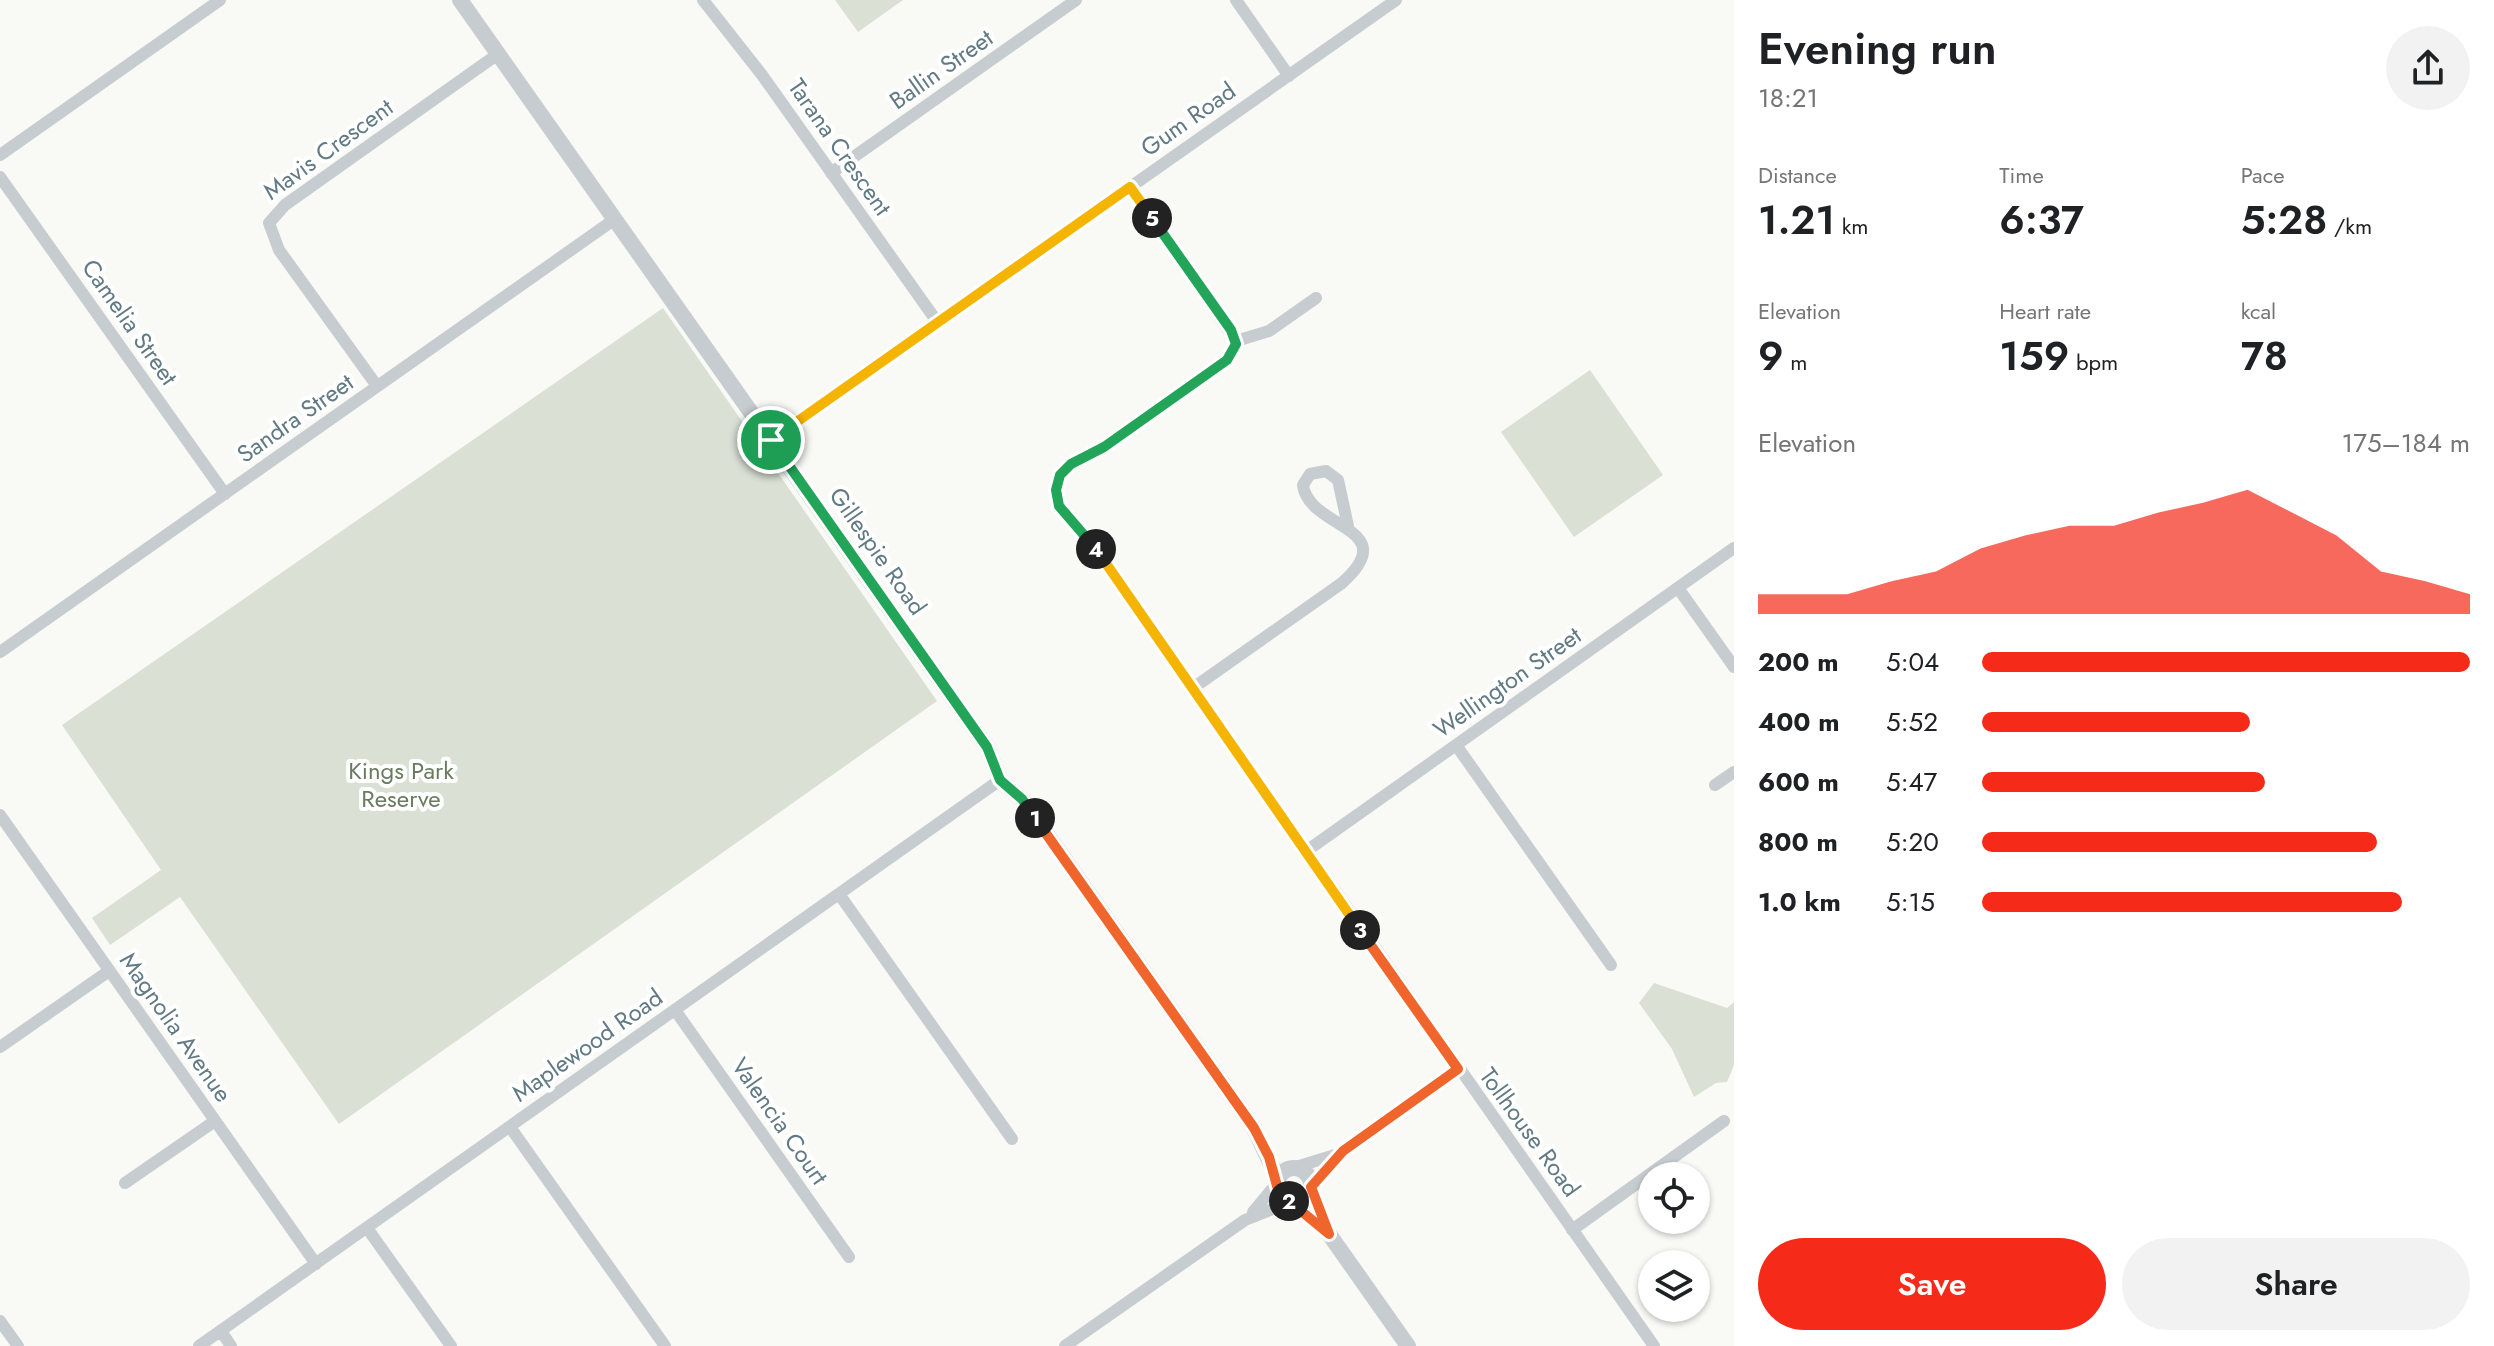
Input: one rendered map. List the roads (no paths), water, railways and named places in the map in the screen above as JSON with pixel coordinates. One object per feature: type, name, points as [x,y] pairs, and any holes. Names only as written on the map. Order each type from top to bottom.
[{"type":"street","points":[[0,155],[220,0]]},
{"type":"street","name":"Gillespie Road","points":[[460,0],[987,747],[1000,780],[1022,799],[1254,1128],[1294,1167]]},
{"type":"street","name":"Tarana Crescent","points":[[703,0],[762,75],[938,323]]},
{"type":"street","name":"Ballin Street","points":[[831,173],[1076,0]]},
{"type":"street","points":[[1236,0],[1289,76]]},
{"type":"street","name":"Gum Road","points":[[771,440],[1396,0]]},
{"type":"street","name":"Mavis Crescent","points":[[377,386],[279,250],[269,223],[285,205],[498,54]]},
{"type":"street","name":"Camelia Street","points":[[0,177],[225,494]]},
{"type":"street","points":[[1130,187],[1236,341],[1269,331],[1316,298]]},
{"type":"street","name":"Sandra Street","points":[[0,652],[615,219]]},
{"type":"street","name":"Tollhouse Road","points":[[1236,341],[1227,360],[1104,447],[1064,470],[1056,490],[1059,506],[1087,536],[1305,852],[1654,1346]]},
{"type":"street","points":[[1193,688],[1355,571],[1364,555],[1348,526],[1338,480],[1326,471],[1310,474],[1303,485],[1308,499],[1330,518],[1348,526]]},
{"type":"street","name":"Wellington Street","points":[[1305,852],[1734,548]]},
{"type":"street","points":[[1678,588],[1734,667]]},
{"type":"street","points":[[1456,745],[1611,965]]},
{"type":"street","points":[[1715,785],[1734,772]]},
{"type":"street","name":"Maplewood Road","points":[[199,1346],[1000,780]]},
{"type":"street","name":"Magnolia Avenue","points":[[1,818],[316,1264]]},
{"type":"street","points":[[839,894],[1012,1139]]},
{"type":"street","points":[[0,1047],[109,971]]},
{"type":"street","name":"Valencia Court","points":[[675,1010],[849,1257]]},
{"type":"street","points":[[1245,1220],[1283,1171],[1318,1163],[1343,1151],[1458,1069]]},
{"type":"street","points":[[125,1183],[215,1121]]},
{"type":"street","points":[[1572,1230],[1724,1121]]},
{"type":"street","points":[[510,1127],[665,1346]]},
{"type":"street","name":"Gillespie Road","points":[[1254,1128],[1277,1181]]},
{"type":"street","points":[[1065,1346],[1245,1220],[1304,1199],[1343,1151]]},
{"type":"street","points":[[1294,1167],[1309,1176],[1329,1234],[1408,1346]]},
{"type":"street","points":[[1277,1181],[1282,1197],[1329,1234]]},
{"type":"street","points":[[367,1228],[451,1346]]},
{"type":"street","points":[[0,1321],[18,1346]]},
{"type":"street","points":[[221,1331],[231,1346]]},
{"type":"park label","name":"Kings Park Reserve","points":[[401,784]]}]
